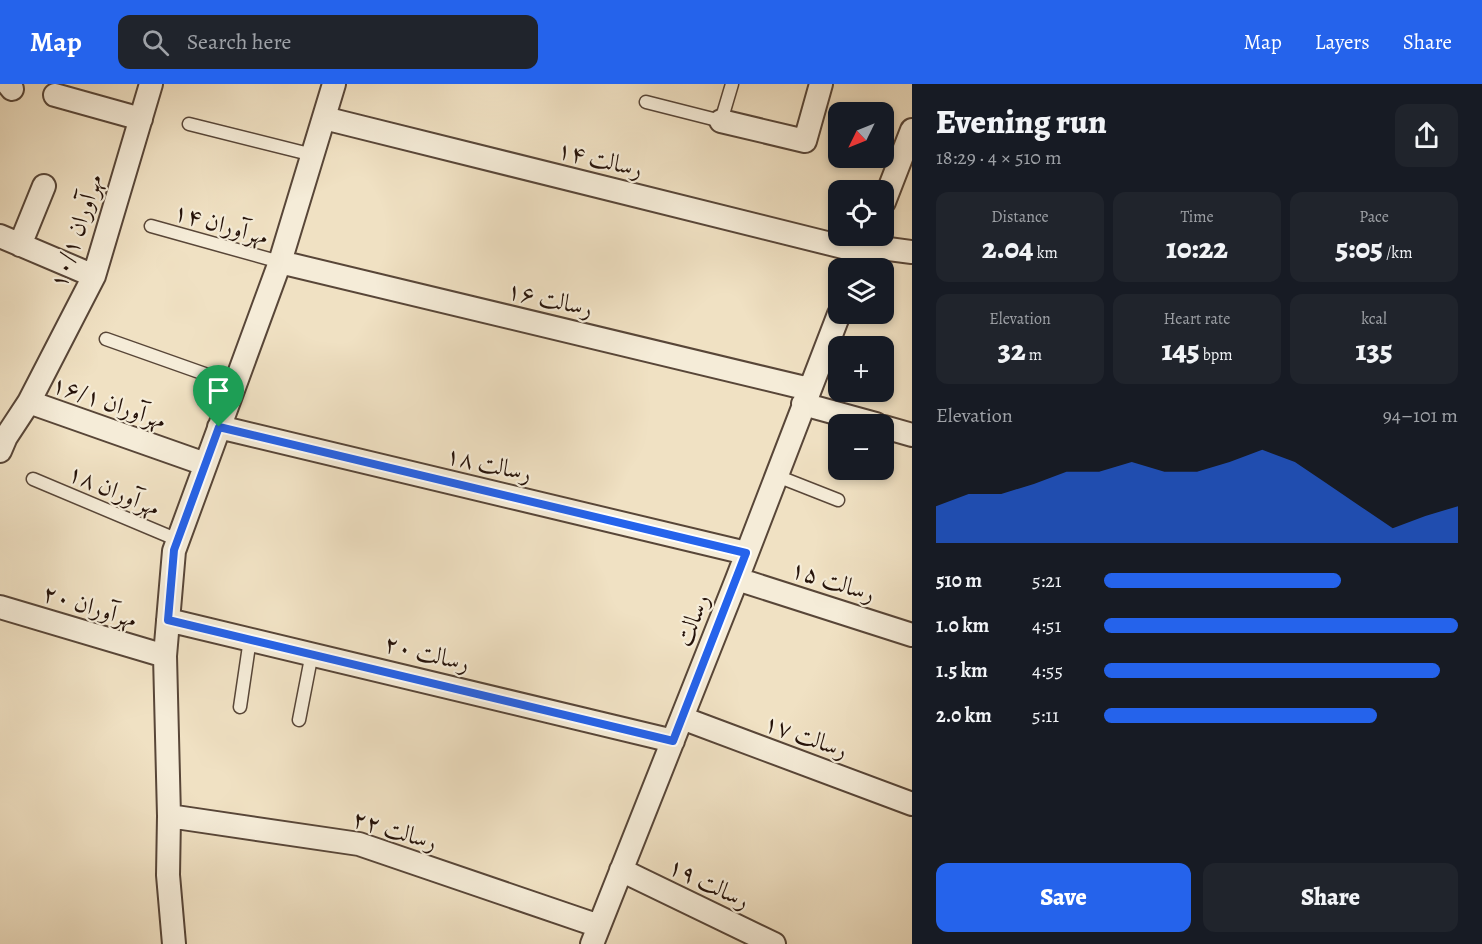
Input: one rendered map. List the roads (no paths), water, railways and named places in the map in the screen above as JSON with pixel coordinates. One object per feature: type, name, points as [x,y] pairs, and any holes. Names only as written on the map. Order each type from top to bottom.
[{"type":"street","name":"مهرآوران ۱۰/۱","points":[[2,440],[29,402],[94,276],[151,84]]},
{"type":"street","points":[[174,944],[168,875],[169,816],[165,656],[174,550],[280,262],[334,84]]},
{"type":"street","points":[[721,121],[805,141],[821,84]]},
{"type":"street","points":[[55,95],[141,118]]},
{"type":"street","name":"رسالت ۱۴","points":[[324,118],[864,250],[912,252]]},
{"type":"street","points":[[893,180],[912,130]]},
{"type":"street","points":[[44,186],[10,240],[94,276]]},
{"type":"street","name":"رسالت ۱۶","points":[[280,262],[806,396],[851,414]]},
{"type":"street","name":"رسالت","points":[[596,935],[737,579],[834,324]]},
{"type":"street","name":"مهرآوران ۱۶/۱","points":[[29,402],[205,464]]},
{"type":"street","name":"رسالت ۱۸","points":[[219,427],[746,553]]},
{"type":"street","points":[[894,430],[912,435]]},
{"type":"street","name":"رسالت ۱۵","points":[[737,579],[912,635]]},
{"type":"street","name":"مهرآوران ۲۰","points":[[0,607],[165,656]]},
{"type":"street","name":"رسالت ۲۰","points":[[168,620],[673,741]]},
{"type":"street","name":"رسالت ۱۷","points":[[682,718],[912,804]]},
{"type":"street","name":"رسالت ۲۲","points":[[169,816],[359,844],[596,935]]},
{"type":"street","name":"رسالت ۱۹","points":[[621,870],[774,944]]},
{"type":"lane","points":[[646,102],[721,121],[732,84]]},
{"type":"lane","points":[[189,124],[313,155]]},
{"type":"lane","name":"۱۴ مهرآوران","points":[[151,226],[280,262]]},
{"type":"lane","points":[[106,339],[236,385]]},
{"type":"lane","points":[[777,476],[838,500]]},
{"type":"lane","name":"مهرآوران ۱۸","points":[[33,478],[178,540]]},
{"type":"lane","points":[[240,708],[250,639]]},
{"type":"lane","points":[[299,720],[312,653]]}]
